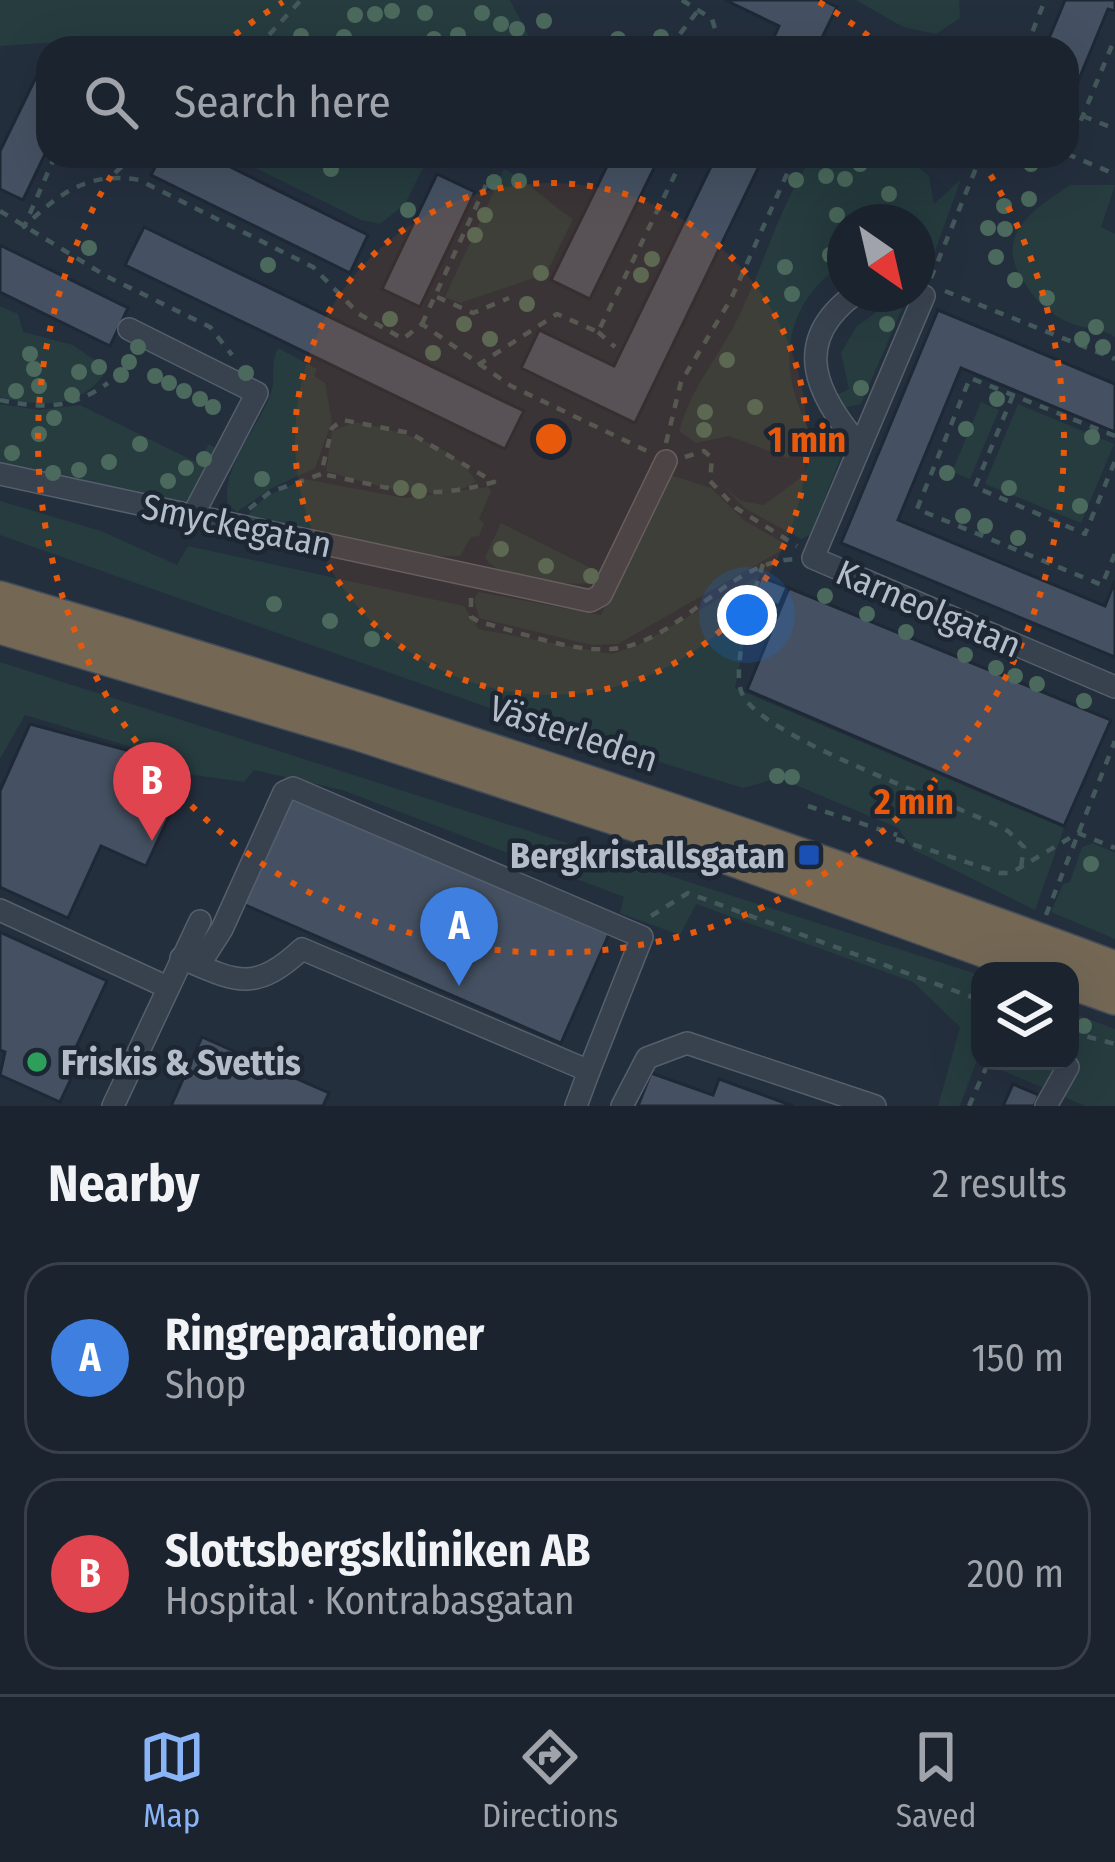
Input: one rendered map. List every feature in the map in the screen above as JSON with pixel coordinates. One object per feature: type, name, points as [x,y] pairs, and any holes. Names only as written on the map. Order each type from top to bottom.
[{"type":"highway","name":"Västerleden","points":[[0,598],[367,706],[663,803],[1115,968]]},
{"type":"highway","name":"Västerleden","points":[[0,627],[359,734],[630,823],[1016,962]]},
{"type":"highway","points":[[1079,985],[1115,998]]},
{"type":"street","points":[[834,312],[816,353],[821,396],[860,446]]},
{"type":"street","name":"Karneolgatan","points":[[914,312],[814,558],[1115,687]]},
{"type":"street","points":[[129,329],[257,393],[193,515]]},
{"type":"street","name":"Smyckegatan","points":[[0,474],[597,599],[667,461]]},
{"type":"street","points":[[113,1106],[167,987],[222,929],[284,792],[292,788],[642,937],[576,1106]]},
{"type":"street","points":[[0,910],[167,987]]},
{"type":"street","points":[[190,962],[200,921]]},
{"type":"street","points":[[190,962],[252,982],[276,973],[302,949],[589,1071]]},
{"type":"street","points":[[622,1106],[647,1058],[687,1043],[875,1106]]},
{"type":"street","points":[[1046,1106],[1066,1070]]},
{"type":"path","points":[[268,36],[301,0]]},
{"type":"path","points":[[682,0],[700,8],[720,36]]},
{"type":"path","points":[[1030,36],[1045,0]]},
{"type":"path","points":[[678,36],[700,8]]},
{"type":"path","points":[[1079,126],[1115,38]]},
{"type":"path","points":[[1083,116],[1115,129]]},
{"type":"path","points":[[1079,159],[1114,172]]},
{"type":"path","points":[[24,227],[50,168]]},
{"type":"path","points":[[24,227],[56,196],[112,176],[120,168]]},
{"type":"path","points":[[598,332],[678,168]]},
{"type":"path","points":[[667,461],[666,428],[681,382],[731,299],[790,168]]},
{"type":"path","points":[[935,263],[976,168]]},
{"type":"path","points":[[112,176],[139,180],[313,267],[359,314],[403,339],[422,324],[486,185]]},
{"type":"path","points":[[0,212],[106,276],[210,327],[232,352],[235,382]]},
{"type":"path","points":[[935,295],[1115,359]]},
{"type":"path","points":[[435,296],[473,313],[508,298]]},
{"type":"path","points":[[478,365],[556,314],[598,332],[615,347]]},
{"type":"path","points":[[422,324],[453,341],[478,365],[667,461],[704,452],[712,458],[710,481],[723,496],[814,558]]},
{"type":"path","points":[[1115,436],[970,378],[917,509],[1102,585],[1115,554]]},
{"type":"path","points":[[0,400],[56,407],[84,400],[108,383]]},
{"type":"path","points":[[1013,395],[976,487],[1085,534],[1115,461]]},
{"type":"path","points":[[233,524],[270,492],[321,474],[381,491],[432,495],[494,482],[410,433],[343,420],[332,428],[321,474]]},
{"type":"path","points":[[475,576],[469,609],[479,622],[577,646],[621,648],[763,564],[814,558]]},
{"type":"path","points":[[763,564],[740,678],[750,705],[785,733],[1008,831],[1024,847],[1021,867]]},
{"type":"path","points":[[1046,915],[1115,741]]},
{"type":"path","points":[[808,806],[977,868],[1012,873],[1078,833]]},
{"type":"path","points":[[1078,833],[1115,848]]},
{"type":"path","points":[[642,937],[651,916],[688,893],[971,997]]},
{"type":"path","points":[[1079,1034],[1115,1044]]},
{"type":"path","points":[[969,1106],[985,1070]]},
{"type":"green space","points":[[0,0],[510,0],[529,36],[36,36],[36,44],[0,46]]},
{"type":"green space","points":[[856,0],[959,0],[960,18],[936,34],[903,27]]},
{"type":"green space","points":[[255,168],[423,168],[405,204],[380,224],[361,220]]},
{"type":"green space","points":[[805,168],[919,168],[929,176],[934,204],[827,204],[827,277],[795,322],[790,369],[794,393],[816,443],[832,431],[845,447],[810,535],[801,539],[746,509],[722,485],[741,501],[764,505],[803,476],[815,445],[787,458],[729,436],[696,443],[679,431],[691,399],[739,316]]},
{"type":"green space","points":[[504,169],[573,219],[546,274],[460,303],[445,297]]},
{"type":"green space","points":[[961,179],[935,251],[934,204]]},
{"type":"green space","points":[[1070,185],[1115,185],[1101,227],[1115,234],[1115,337],[1051,312],[1017,270],[1014,240],[1020,228],[1041,205]]},
{"type":"green space","points":[[0,306],[18,314],[23,332],[73,345],[107,369],[87,391],[60,402],[0,397]]},
{"type":"green space","points":[[877,312],[901,312],[861,404],[844,408],[833,397],[849,389],[841,353],[856,327]]},
{"type":"green space","points":[[278,348],[317,369],[314,376],[325,383],[332,421],[315,468],[270,489],[237,512],[228,505],[230,477],[270,396]]},
{"type":"green space","points":[[981,402],[999,410],[970,479],[952,472]]},
{"type":"green space","points":[[0,404],[39,410],[80,405],[198,463],[209,444],[218,450],[191,501],[173,502],[0,464]]},
{"type":"green space","points":[[1018,404],[1114,444],[1081,523],[985,484]]},
{"type":"green space","points":[[355,422],[440,448],[476,482],[442,493],[422,493],[326,471],[332,431]]},
{"type":"green space","points":[[670,475],[711,488],[745,521],[789,546],[618,644],[592,645],[479,618],[474,600],[478,592],[601,615]]},
{"type":"green space","points":[[304,479],[405,498],[488,487],[491,491],[479,519],[484,523],[479,536],[471,537],[460,556],[435,556],[247,516],[265,497]]},
{"type":"green space","points":[[0,501],[101,531],[177,565],[188,546],[464,606],[478,629],[611,654],[637,646],[757,577],[735,688],[1064,828],[1035,910],[914,850],[898,828],[779,778],[743,788],[515,717],[0,535]]},
{"type":"green space","points":[[501,523],[605,575],[597,583],[570,583],[504,572],[485,557]]},
{"type":"green space","points":[[0,662],[971,972],[973,1070],[960,1106],[938,1106],[960,1027],[913,982],[696,904],[680,935],[620,913],[624,897],[342,790],[254,770],[244,782],[194,775],[145,751],[25,715],[0,759]]},
{"type":"green space","points":[[1093,843],[1115,853],[1115,939],[1051,912],[1063,884],[1070,882],[1082,847]]},
{"type":"green space","points":[[1079,1015],[1115,1029],[1115,1106],[1085,1106],[1001,1070],[1079,1070]]},
{"type":"building","points":[[725,0],[822,0],[837,7],[823,36],[774,36],[779,26]]},
{"type":"building","points":[[1065,0],[1115,0],[1115,11],[1108,9],[1079,79],[1079,36],[1050,36]]},
{"type":"building","points":[[36,77],[38,168],[23,200],[0,189],[0,151]]},
{"type":"building","points":[[155,168],[232,168],[368,235],[350,273],[151,175]]},
{"type":"building","points":[[606,168],[654,168],[590,299],[551,280]]},
{"type":"building","points":[[710,168],[758,168],[635,423],[521,368],[539,330],[614,366]]},
{"type":"building","points":[[437,174],[475,192],[420,307],[382,289]]},
{"type":"building","points":[[144,227],[524,411],[505,449],[125,265]]},
{"type":"building","points":[[0,245],[128,308],[110,346],[0,292]]},
{"type":"building","points":[[938,310],[1115,384],[1115,432],[961,368],[898,520],[1105,606],[1115,581],[1115,657],[841,543]]},
{"type":"building","points":[[761,577],[787,587],[779,606],[754,596]]},
{"type":"building","points":[[789,588],[1111,720],[1064,826],[747,690]]},
{"type":"building","points":[[30,724],[141,754],[188,776],[146,866],[101,846],[68,918],[0,887],[0,791]]},
{"type":"building","points":[[290,796],[609,934],[561,1043],[243,904]]},
{"type":"building","points":[[0,932],[107,981],[63,1075],[71,1079],[60,1102],[0,1075],[5,1052],[0,1050]]},
{"type":"building","points":[[202,1037],[329,1093],[323,1106],[171,1106]]},
{"type":"building","points":[[651,1073],[713,1095],[719,1079],[793,1106],[638,1106]]},
{"type":"building","points":[[1013,1084],[1039,1095],[1034,1106],[1003,1106]]},
{"type":"place","name":"Slottsbergskliniken AB","points":[[152,841]]},
{"type":"place","name":"Bergkristallsgatan","points":[[809,855]]},
{"type":"place","name":"Ringreparationer","points":[[459,986]]},
{"type":"place","name":"Friskis & Svettis","points":[[37,1062]]}]
